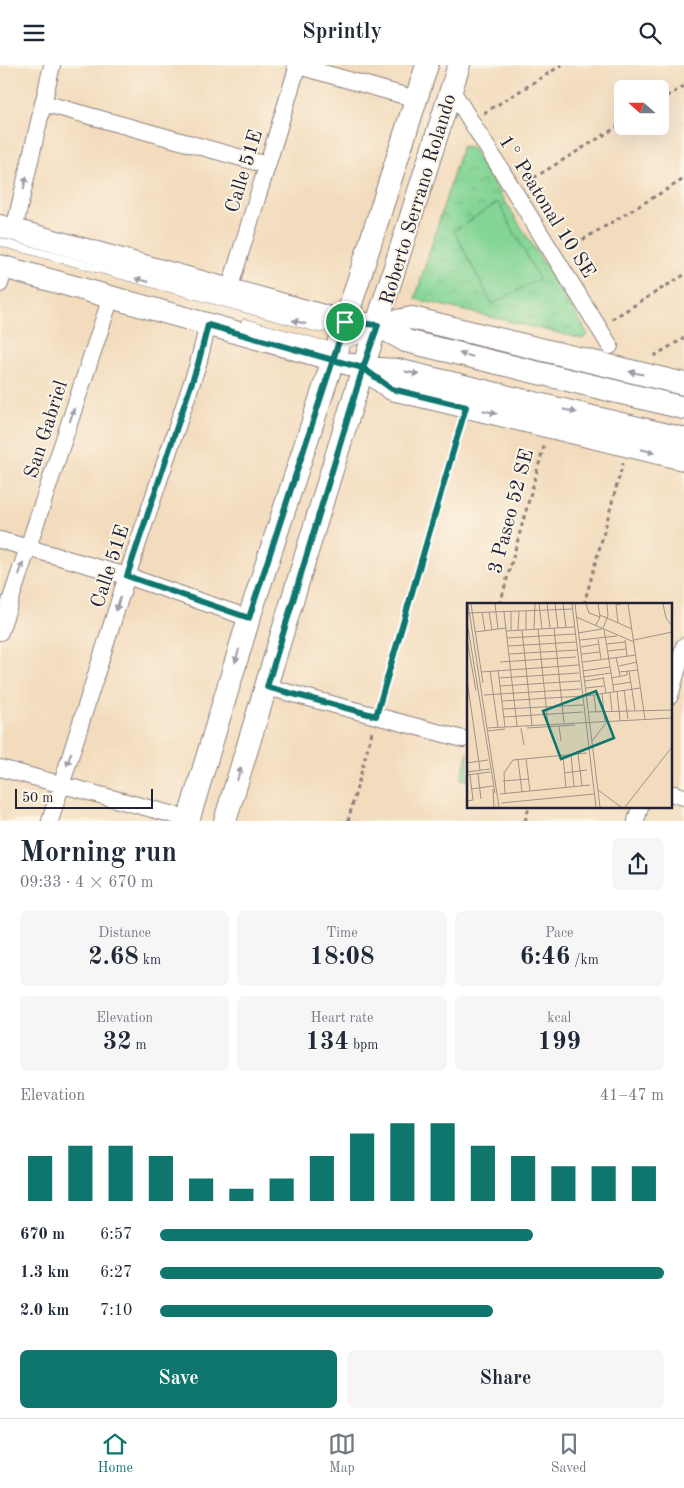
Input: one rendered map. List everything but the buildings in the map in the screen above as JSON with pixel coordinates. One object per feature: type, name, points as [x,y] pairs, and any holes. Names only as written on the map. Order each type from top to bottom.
[{"type":"main road","name":"Roberto Serrano Rolando","points":[[188,820],[249,618],[427,65]]},
{"type":"main road","name":"Roberto Serrano Rolando","points":[[225,821],[363,368],[374,325],[459,65]]},
{"type":"main road","points":[[5,233],[229,290],[345,322],[374,325],[412,318],[684,384]]},
{"type":"main road","points":[[2,272],[112,297],[208,325],[335,353],[363,368],[392,389],[684,459]]},
{"type":"main road","points":[[374,325],[406,341],[684,408]]},
{"type":"main road","points":[[363,368],[397,370],[684,439]]},
{"type":"street","points":[[5,233],[43,103],[52,65]]},
{"type":"street","points":[[297,65],[416,99]]},
{"type":"street","name":"Calle 51E","points":[[229,290],[297,65]]},
{"type":"street","name":"1° Peatonal 10 SE","points":[[451,89],[610,346]]},
{"type":"street","points":[[43,103],[267,165]]},
{"type":"street","name":"San Gabriel","points":[[0,632],[112,297]]},
{"type":"street","name":"Calle 51E","points":[[50,821],[127,576],[198,364],[208,325]]},
{"type":"street","points":[[0,540],[127,576],[249,618]]},
{"type":"street","points":[[676,688],[684,646]]},
{"type":"street","points":[[267,687],[463,739]]},
{"type":"street","points":[[0,768],[188,820]]},
{"type":"street","points":[[636,821],[640,808]]},
{"type":"lane","name":"Roberto Serrano Rolando","points":[[335,353],[356,340],[374,325],[453,65]]},
{"type":"lane","points":[[5,233],[318,328],[333,327],[345,322]]},
{"type":"lane","name":"Roberto Serrano Rolando","points":[[345,322],[359,307],[367,282]]},
{"type":"lane","points":[[233,320],[321,344],[335,353]]},
{"type":"path","points":[[470,121],[562,65]]},
{"type":"path","points":[[669,95],[684,86]]},
{"type":"path","points":[[513,190],[614,128]]},
{"type":"path","points":[[555,257],[684,179]]},
{"type":"path","points":[[599,327],[684,275]]},
{"type":"path","points":[[348,821],[376,716],[466,407]]},
{"type":"path","name":"3 Paseo 52 SE","points":[[500,603],[549,427]]},
{"type":"path","points":[[584,603],[627,445]]},
{"type":"path","points":[[525,821],[529,808]]},
{"type":"green space","points":[[462,146],[471,147],[588,334],[583,339],[415,299]]},
{"type":"green space","points":[[498,202],[539,279],[492,304],[454,231]]},
{"type":"green space","points":[[467,756],[467,780],[461,779]]},
{"type":"route","points":[[345,322],[333,360],[208,325],[198,364],[127,576],[249,618],[333,360],[363,368],[392,389],[466,407],[424,558],[376,716],[267,687],[363,368],[378,325],[345,322]]}]
